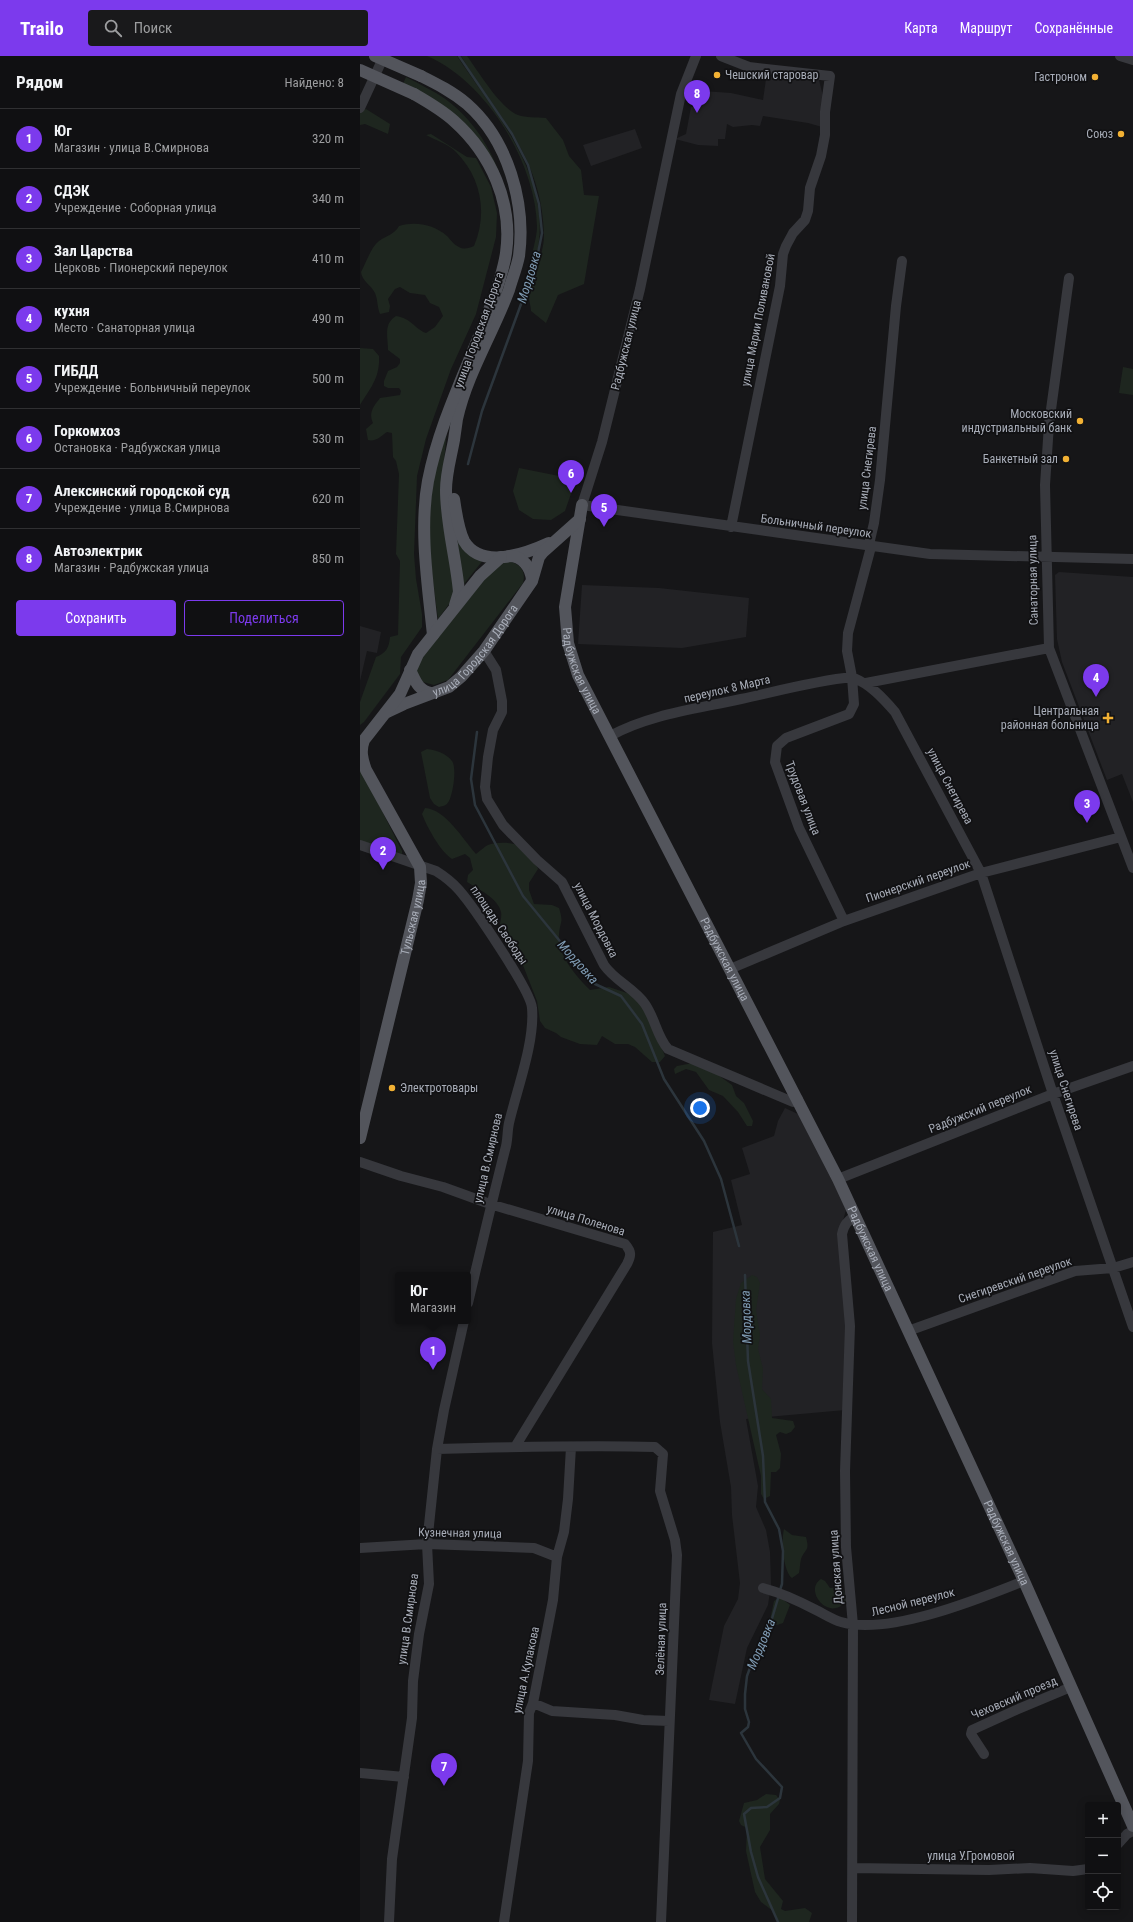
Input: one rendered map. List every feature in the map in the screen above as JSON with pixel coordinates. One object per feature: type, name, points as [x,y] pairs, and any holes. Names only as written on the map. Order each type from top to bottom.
[{"type":"main road","name":"улица Городская Дорога","points":[[375,56],[449,90],[468,105],[484,123],[499,146],[512,174],[518,199],[521,224],[519,256],[508,290],[466,392],[457,419],[448,467],[446,490],[459,592],[454,608]]},
{"type":"main road","name":"улица Городская Дорога","points":[[360,70],[414,94],[438,108],[454,121],[485,157],[497,179],[504,201],[508,224],[506,253],[497,288],[473,353],[447,416],[428,482],[424,536],[433,635]]},
{"type":"main road","name":"улица Городская Дорога","points":[[454,440],[452,486],[464,541],[471,550],[480,554],[487,556],[507,556],[519,558],[531,571],[532,581]]},
{"type":"main road","name":"Радбужская улица","points":[[582,505],[565,607],[568,643],[578,675],[838,1179],[1024,1581],[1133,1826]]},
{"type":"main road","name":"улица Городская Дорога","points":[[555,541],[529,552],[507,556],[480,576],[418,654],[410,670],[419,688],[424,692],[431,693],[449,687],[461,677],[484,651],[532,581],[539,557],[580,519]]},
{"type":"main road","name":"Тульская улица","points":[[360,1138],[421,883],[420,867],[366,770],[361,756],[361,747],[362,742],[400,694],[410,670]]},
{"type":"main road","name":"Тульская улица","points":[[384,714],[431,693]]},
{"type":"street","points":[[360,108],[384,56]]},
{"type":"street","name":"Радбужская улица","points":[[582,505],[602,442],[640,289],[681,94],[696,56]]},
{"type":"street","name":"улица Марии Поливановой","points":[[721,56],[749,67],[830,76],[825,112],[825,135],[821,156],[810,188],[808,211],[805,220],[790,239],[783,254],[780,286],[731,527]]},
{"type":"street","points":[[1120,56],[1133,60]]},
{"type":"street","name":"улица Снегирева","points":[[902,261],[897,298],[880,480],[870,540],[871,547],[848,633],[847,651],[852,677],[866,683],[879,693],[895,712],[982,873],[1053,1094],[1133,1327]]},
{"type":"street","name":"Санаторная улица","points":[[1068,278],[1046,458],[1045,485],[1048,648],[1133,868]]},
{"type":"street","name":"Больничный переулок","points":[[582,505],[871,547],[946,555],[1133,559]]},
{"type":"street","points":[[866,683],[1048,648]]},
{"type":"street","name":"улица Мордовка","points":[[484,651],[496,670],[502,701],[502,712],[493,730],[486,771],[485,787],[487,799],[494,812],[503,824],[537,860],[562,882],[604,965],[610,973],[635,992],[646,1004],[663,1044],[668,1049],[793,1102],[798,1099]]},
{"type":"street","name":"переулок 8 Марта","points":[[610,736],[629,726],[659,717],[812,682],[852,677]]},
{"type":"street","name":"Трудовая улица","points":[[844,921],[800,828],[775,762],[777,746],[786,738],[849,714],[854,704],[852,677]]},
{"type":"street","name":"Пионерский переулок","points":[[730,969],[844,921],[982,873],[1121,837]]},
{"type":"street","name":"площадь Свободы","points":[[360,845],[420,867],[436,871],[446,877],[459,890],[525,988],[530,998],[532,1018]]},
{"type":"street","name":"улица В.Смирнова","points":[[471,1290],[490,1204],[506,1148],[508,1125],[527,1052],[532,1018]]},
{"type":"street","name":"Радбужский переулок","points":[[838,1179],[1053,1094],[1133,1066]]},
{"type":"street","name":"улица Поленова","points":[[360,1162],[401,1176],[443,1187],[490,1204],[625,1244],[630,1249],[631,1255],[627,1264],[515,1447]]},
{"type":"street","name":"Донская улица","points":[[852,1922],[854,1868],[853,1625],[846,1547],[845,1500],[850,1326],[842,1234],[844,1226],[848,1220],[855,1216]]},
{"type":"street","name":"Снегиревский переулок","points":[[908,1331],[1075,1271],[1113,1268],[1133,1262]]},
{"type":"street","name":"улица В.Смирнова","points":[[389,1922],[392,1859],[412,1718],[413,1681],[419,1634],[428,1584],[427,1544],[437,1449],[463,1324]]},
{"type":"street","name":"Зелёная улица","points":[[571,1447],[599,1445],[655,1447],[663,1454],[660,1491],[675,1540],[677,1555],[661,1922]]},
{"type":"street","points":[[437,1449],[571,1447]]},
{"type":"street","name":"улица А.Кулакова","points":[[504,1922],[528,1761],[529,1713],[533,1703],[553,1600],[557,1557],[564,1532],[568,1500],[571,1447]]},
{"type":"street","name":"Кузнечная улица","points":[[360,1548],[427,1544],[534,1548],[557,1557]]},
{"type":"street","name":"Лесной переулок","points":[[763,1588],[788,1596],[839,1622],[870,1626],[930,1614],[974,1600],[1024,1581]]},
{"type":"street","name":"Чеховский проезд","points":[[984,1754],[971,1734],[972,1730],[1016,1710],[1071,1688]]},
{"type":"street","points":[[533,1703],[552,1711],[615,1715],[643,1720],[669,1721]]},
{"type":"street","points":[[360,1773],[404,1777]]},
{"type":"street","points":[[1121,1841],[1127,1834],[1133,1831]]},
{"type":"street","name":"улица У.Громовой","points":[[854,1868],[989,1870],[1030,1868],[1073,1871],[1085,1869]]},
{"type":"shaded area","points":[[427,56],[457,56],[504,124],[518,148],[529,173],[537,199],[540,226],[537,254],[531,276],[525,289],[537,227],[534,202],[528,177],[517,151],[504,127],[487,104],[469,84],[449,68]]},
{"type":"shaded area","points":[[461,56],[467,56],[497,98],[511,111],[524,117],[546,118],[563,140],[569,156],[581,170],[584,195],[599,196],[584,284],[558,295],[546,323],[531,311],[529,298],[529,293],[542,250],[544,235],[541,207],[535,183],[527,160],[516,139]]},
{"type":"shaded area","points":[[767,72],[819,80],[823,96],[822,127],[808,123],[763,116],[760,126],[752,125],[733,127],[727,124],[725,139],[718,139],[718,146],[698,145],[675,139],[686,134],[691,107],[696,107],[699,96],[703,91],[731,93],[763,100]]},
{"type":"shaded area","points":[[406,77],[444,98],[468,119],[486,144],[493,158],[505,187],[509,202],[488,154],[403,84]]},
{"type":"shaded area","points":[[366,109],[390,124],[388,134],[365,124],[360,125],[360,112]]},
{"type":"shaded area","points":[[635,129],[642,148],[591,166],[583,145]]},
{"type":"shaded area","points":[[431,134],[467,157],[476,158],[491,187],[497,213],[496,237],[476,314],[451,369],[426,439],[417,476],[414,554],[416,579],[422,614],[422,627],[401,657],[400,674],[364,722],[360,725],[360,702],[376,657],[386,650],[390,637],[398,635],[400,561],[396,554],[399,474],[396,461],[393,457],[392,433],[387,432],[376,439],[368,440],[366,429],[373,423],[371,412],[380,398],[400,395],[401,391],[399,388],[388,388],[384,386],[384,381],[388,371],[397,367],[400,363],[400,359],[388,350],[387,331],[389,323],[396,316],[401,317],[426,333],[435,327],[443,316],[439,307],[430,303],[425,295],[410,293],[400,287],[395,289],[388,299],[390,306],[389,312],[380,314],[375,293],[363,278],[361,272],[376,244],[393,233],[399,226],[418,224],[431,227],[442,232],[457,246],[465,249],[474,246],[481,221],[480,196],[465,162],[446,144],[426,135]]},
{"type":"shaded area","points":[[360,348],[373,349],[379,356],[379,364],[371,387],[360,405]]},
{"type":"shaded area","points":[[1123,367],[1133,369],[1133,395],[1119,393]]},
{"type":"shaded area","points":[[447,430],[442,483],[455,583],[452,600],[438,619],[430,550],[429,516],[433,475]]},
{"type":"shaded area","points":[[519,468],[574,479],[573,488],[565,511],[551,520],[533,519],[519,510],[513,491]]},
{"type":"shaded area","points":[[455,536],[484,559],[464,584]]},
{"type":"shaded area","points":[[504,561],[513,562],[520,567],[524,574],[523,583],[448,680],[434,685],[423,682],[417,672],[417,664],[496,565]]},
{"type":"shaded area","name":"Центральная районная больница","points":[[1059,572],[1133,577],[1133,802],[1122,774],[1107,780],[1062,662],[1057,639],[1055,575]]},
{"type":"shaded area","points":[[582,585],[659,588],[749,598],[746,637],[682,648],[578,644]]},
{"type":"shaded area","points":[[360,626],[381,632],[377,653],[367,651],[360,681]]},
{"type":"shaded area","points":[[427,749],[444,754],[450,758],[453,764],[453,787],[449,801],[441,807],[434,804],[430,798],[421,752]]},
{"type":"shaded area","points":[[360,767],[402,851],[402,854],[360,843]]},
{"type":"shaded area","points":[[425,808],[440,814],[446,819],[476,854],[488,845],[499,843],[516,845],[528,853],[538,869],[529,883],[529,890],[534,904],[552,905],[559,908],[561,920],[559,943],[569,965],[579,979],[590,990],[609,987],[630,994],[645,1008],[665,1056],[660,1062],[652,1062],[635,1047],[628,1044],[615,1044],[602,1036],[597,1045],[580,1044],[561,1037],[545,1028],[540,1021],[537,1001],[517,950],[499,928],[501,912],[499,907],[487,894],[467,882],[468,875],[473,870],[470,858],[465,854],[452,859],[439,845],[422,814]]},
{"type":"shaded area","points":[[693,1063],[714,1072],[732,1085],[736,1096],[744,1103],[753,1121],[752,1126],[747,1126],[738,1112],[723,1096],[709,1090],[696,1072],[686,1069],[675,1074],[674,1069],[677,1066]]},
{"type":"shaded area","points":[[785,1108],[800,1115],[822,1156],[846,1210],[842,1224],[846,1298],[845,1410],[746,1419],[758,1486],[756,1507],[766,1530],[770,1552],[771,1585],[768,1605],[747,1648],[735,1704],[709,1700],[724,1626],[738,1599],[740,1583],[732,1515],[731,1487],[720,1422],[712,1343],[713,1232],[742,1225],[731,1180],[750,1174],[742,1148],[774,1136],[778,1121]]},
{"type":"shaded area","points":[[752,1275],[757,1277],[760,1283],[756,1310],[760,1335],[758,1349],[763,1369],[762,1389],[771,1399],[772,1418],[793,1421],[795,1427],[791,1432],[786,1434],[780,1432],[776,1435],[781,1454],[780,1468],[776,1472],[771,1472],[770,1496],[764,1499],[761,1494],[761,1476],[736,1365],[733,1341],[736,1299],[741,1283]]},
{"type":"shaded area","points":[[784,1529],[792,1535],[806,1537],[807,1542],[807,1548],[801,1559],[799,1573],[792,1578],[785,1562],[783,1540]]},
{"type":"shaded area","points":[[821,1579],[825,1581],[830,1588],[842,1589],[845,1594],[846,1601],[839,1607],[832,1608],[826,1607],[820,1602],[815,1590],[816,1584]]},
{"type":"shaded area","points":[[780,1597],[790,1605],[783,1623],[777,1625],[770,1620],[774,1601]]},
{"type":"shaded area","points":[[766,1794],[776,1795],[780,1800],[779,1804],[770,1814],[770,1830],[760,1847],[765,1879],[783,1901],[781,1909],[785,1911],[805,1908],[812,1913],[809,1922],[779,1922],[773,1911],[761,1902],[755,1892],[746,1851],[747,1828],[741,1825],[739,1821],[744,1803],[757,1800]]},
{"type":"waterway","name":"Мордовка","points":[[459,56],[512,134],[528,165],[539,204],[542,233],[536,263],[482,411],[468,464]]},
{"type":"waterway","name":"Мордовка","points":[[477,732],[471,779],[475,805],[523,896],[595,984],[621,996],[642,1024],[664,1079],[704,1141],[721,1179],[739,1246]]},
{"type":"waterway","name":"Мордовка","points":[[745,1275],[748,1361],[763,1456],[765,1502],[779,1529],[783,1551],[782,1584],[780,1590]]},
{"type":"waterway","name":"Мордовка","points":[[778,1922],[758,1877],[751,1852],[744,1814],[751,1808],[767,1807],[780,1798],[782,1787],[756,1759],[741,1733],[748,1727],[749,1722],[745,1709],[747,1676],[757,1649],[768,1632],[779,1595]]},
{"type":"place","name":"Чешский старовар","points":[[717,75]]},
{"type":"place","name":"Гастроном","points":[[1095,77]]},
{"type":"place","name":"Автоэлектрик","points":[[697,113]]},
{"type":"place","name":"Союз","points":[[1121,134]]},
{"type":"place","name":"Московский индустриальный банк","points":[[1080,421]]},
{"type":"place","name":"Банкетный зал","points":[[1066,459]]},
{"type":"place","name":"Горкомхоз","points":[[571,493]]},
{"type":"place","name":"ГИБДД","points":[[604,527]]},
{"type":"place","name":"кухня","points":[[1096,697]]},
{"type":"place","name":"Центральная районная больница","points":[[1108,718]]},
{"type":"place","name":"Зал Царства","points":[[1087,823]]},
{"type":"place","name":"СДЭК","points":[[383,870]]},
{"type":"place","name":"Электротовары","points":[[392,1088]]},
{"type":"place","name":"Юг","points":[[433,1370]]},
{"type":"place","name":"Алексинский городской суд","points":[[444,1786]]}]
